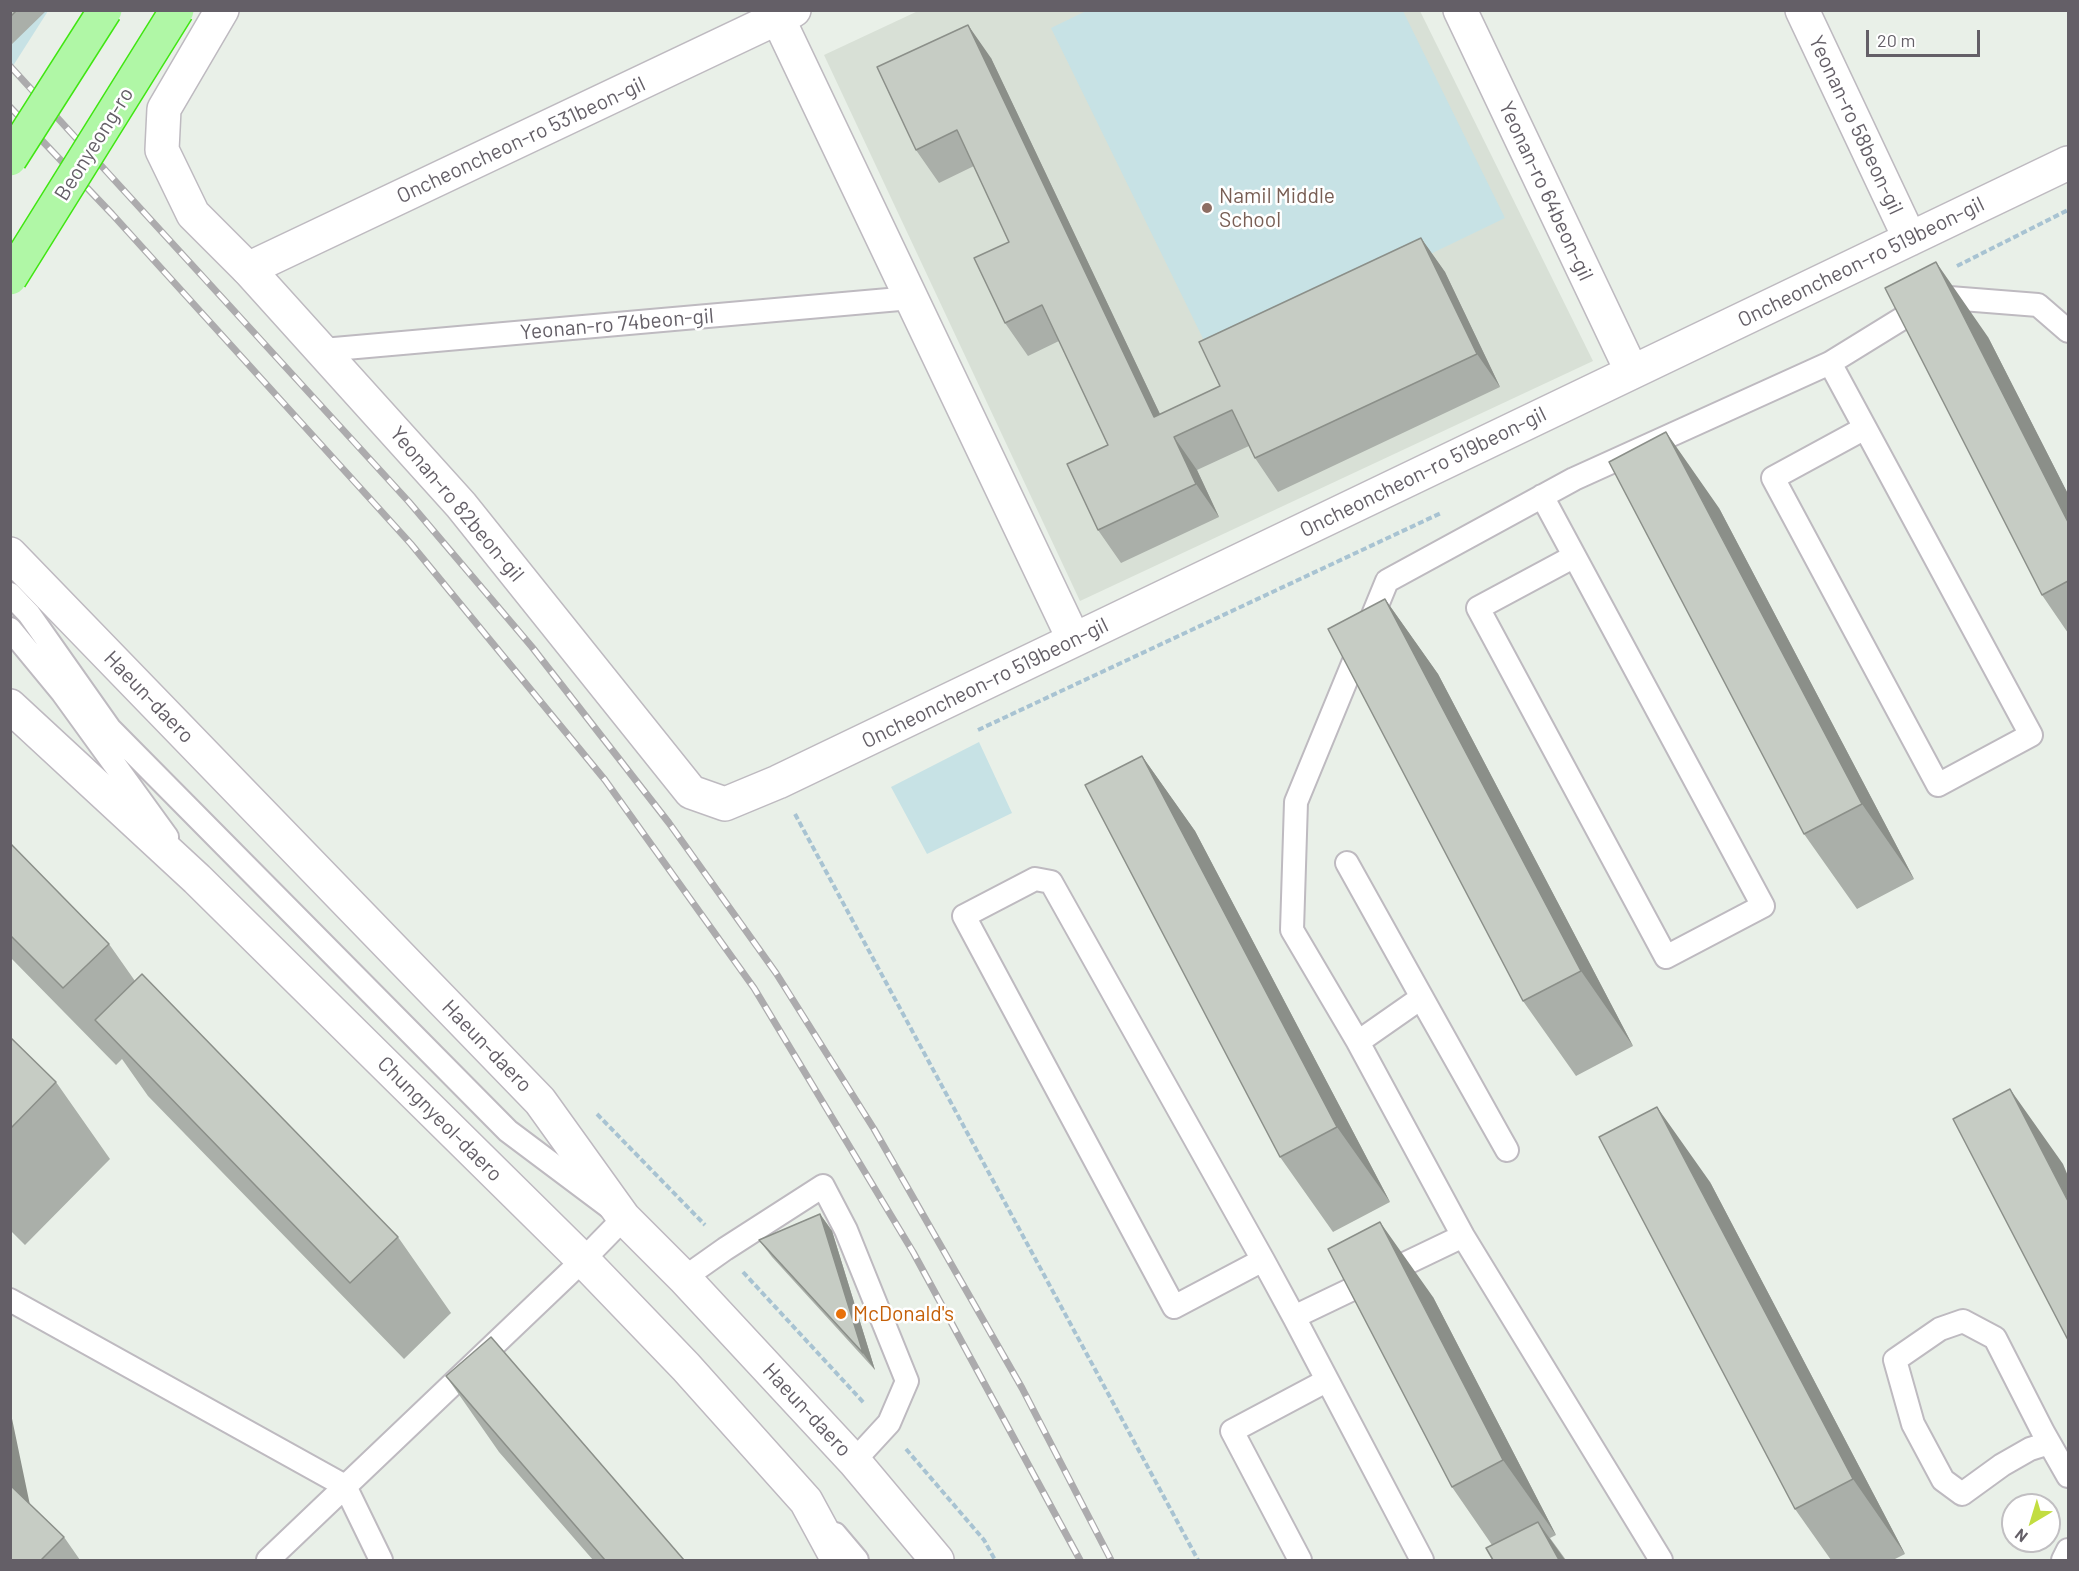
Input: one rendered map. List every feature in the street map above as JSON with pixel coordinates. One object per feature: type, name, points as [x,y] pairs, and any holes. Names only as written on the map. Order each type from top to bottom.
[{"type":"highway","points":[[10,159],[105,10]]},
{"type":"highway","name":"Beonyeong-ro","points":[[10,278],[177,10]]},
{"type":"street","name":"Yeonan-ro 82beon-gil","points":[[222,10],[164,109],[162,150],[193,214],[323,350],[461,504],[691,792],[725,804],[778,783]]},
{"type":"street","name":"Yeonan-ro 64beon-gil","points":[[1461,10],[1632,372]]},
{"type":"street","name":"Yeonan-ro 58beon-gil","points":[[1802,10],[1910,239]]},
{"type":"street","name":"Oncheoncheon-ro 531beon-gil","points":[[248,269],[782,13]]},
{"type":"street","points":[[782,13],[911,298],[1074,640]]},
{"type":"street","name":"Oncheoncheon-ro 519beon-gil","points":[[778,783],[2068,163]]},
{"type":"street","name":"Haeun-daero","points":[[10,554],[540,1101],[624,1218],[684,1278],[854,1461],[937,1560]]},
{"type":"street","name":"Chungnyeol-daero","points":[[10,706],[197,879],[583,1260],[686,1367],[806,1501],[838,1560]]},
{"type":"lane","points":[[1660,1560],[1463,1236],[1358,1042],[1292,930],[1296,802],[1387,581],[1574,479],[1830,363],[1937,297],[2037,305],[2068,331]]},
{"type":"lane","name":"Yeonan-ro 74beon-gil","points":[[323,350],[911,298]]},
{"type":"lane","points":[[1830,363],[2031,735],[1938,785],[1773,478],[1865,428]]},
{"type":"lane","points":[[1542,496],[1763,906],[1666,957],[1478,608],[1574,557]]},
{"type":"lane","points":[[10,594],[28,614],[110,729],[508,1131],[624,1218],[583,1260],[268,1560]]},
{"type":"lane","points":[[10,629],[62,692],[197,879]]},
{"type":"lane","points":[[1347,863],[1507,1150],[1421,998],[1358,1042]]},
{"type":"lane","points":[[1263,1260],[1174,1307],[964,916],[1035,879],[1051,882],[1263,1260],[1422,1560]]},
{"type":"lane","points":[[684,1278],[824,1186],[846,1230],[907,1381],[889,1423],[854,1461]]},
{"type":"lane","points":[[1294,1317],[1463,1236]]},
{"type":"lane","points":[[10,1300],[345,1486],[381,1560]]},
{"type":"lane","points":[[2049,1443],[2030,1449],[2002,1465],[1962,1494],[1943,1480],[1913,1424],[1895,1360],[1940,1329],[1963,1321],[1995,1338],[2068,1476]]},
{"type":"lane","points":[[1300,1560],[1232,1431],[1326,1381]]},
{"type":"lane","points":[[806,1501],[857,1560]]},
{"type":"lane","points":[[2063,1560],[2068,1550]]},
{"type":"path","points":[[1951,268],[2068,210]]},
{"type":"path","points":[[968,734],[1444,512]]},
{"type":"path","points":[[778,783],[1198,1560]]},
{"type":"path","points":[[795,815],[806,810]]},
{"type":"path","points":[[741,1269],[865,1404]]},
{"type":"path","points":[[900,1442],[984,1540],[995,1560]]},
{"type":"shaded area","points":[[11,11],[48,11],[11,69]]},
{"type":"shaded area","name":"Namil Middle School","points":[[918,11],[1420,11],[1593,361],[1080,601],[824,55]]},
{"type":"shaded area","points":[[1086,11],[1403,11],[1505,218],[1213,359],[1051,28]]},
{"type":"shaded area","points":[[979,742],[1012,813],[927,854],[891,787]]},
{"type":"building","points":[[10,10],[17,10],[10,17]]},
{"type":"building","points":[[968,25],[1154,417],[1220,386],[1199,342],[1421,238],[1477,354],[1255,458],[1232,410],[1174,437],[1196,484],[1098,530],[1067,464],[1108,445],[1042,305],[1005,323],[974,258],[1009,242],[957,130],[916,150],[877,67]]},
{"type":"building","points":[[1936,262],[2068,522],[2068,581],[2042,595],[1885,288]]},
{"type":"building","points":[[1666,432],[1862,804],[1804,834],[1609,462]]},
{"type":"building","points":[[1385,599],[1581,971],[1523,1001],[1328,629]]},
{"type":"building","points":[[1142,756],[1337,1127],[1280,1157],[1085,785]]},
{"type":"building","points":[[10,843],[109,944],[63,988],[10,935]]},
{"type":"building","points":[[142,974],[398,1237],[350,1283],[95,1020]]},
{"type":"building","points":[[10,1037],[56,1082],[10,1129]]},
{"type":"building","points":[[2010,1089],[2068,1201],[2068,1340],[1953,1119]]},
{"type":"building","points":[[1657,1107],[1853,1479],[1795,1509],[1599,1137]]},
{"type":"building","name":"McDonald's","points":[[820,1214],[863,1353],[759,1240]]},
{"type":"building","points":[[1380,1222],[1503,1460],[1452,1487],[1328,1249]]},
{"type":"building","points":[[491,1337],[684,1560],[605,1560],[446,1376]]},
{"type":"building","points":[[10,1485],[64,1537],[41,1560],[10,1560]]},
{"type":"building","points":[[1538,1522],[1559,1560],[1493,1560],[1486,1548]]},
{"type":"railway","points":[[10,66],[409,502],[532,647],[669,823],[776,973],[874,1129],[1022,1388],[1111,1560]]},
{"type":"railway","points":[[10,107],[112,214],[411,544],[605,780],[754,988],[913,1252],[1080,1560]]},
{"type":"place","name":"Namil Middle School","points":[[1207,208]]},
{"type":"place","name":"McDonald's","points":[[841,1314]]}]
